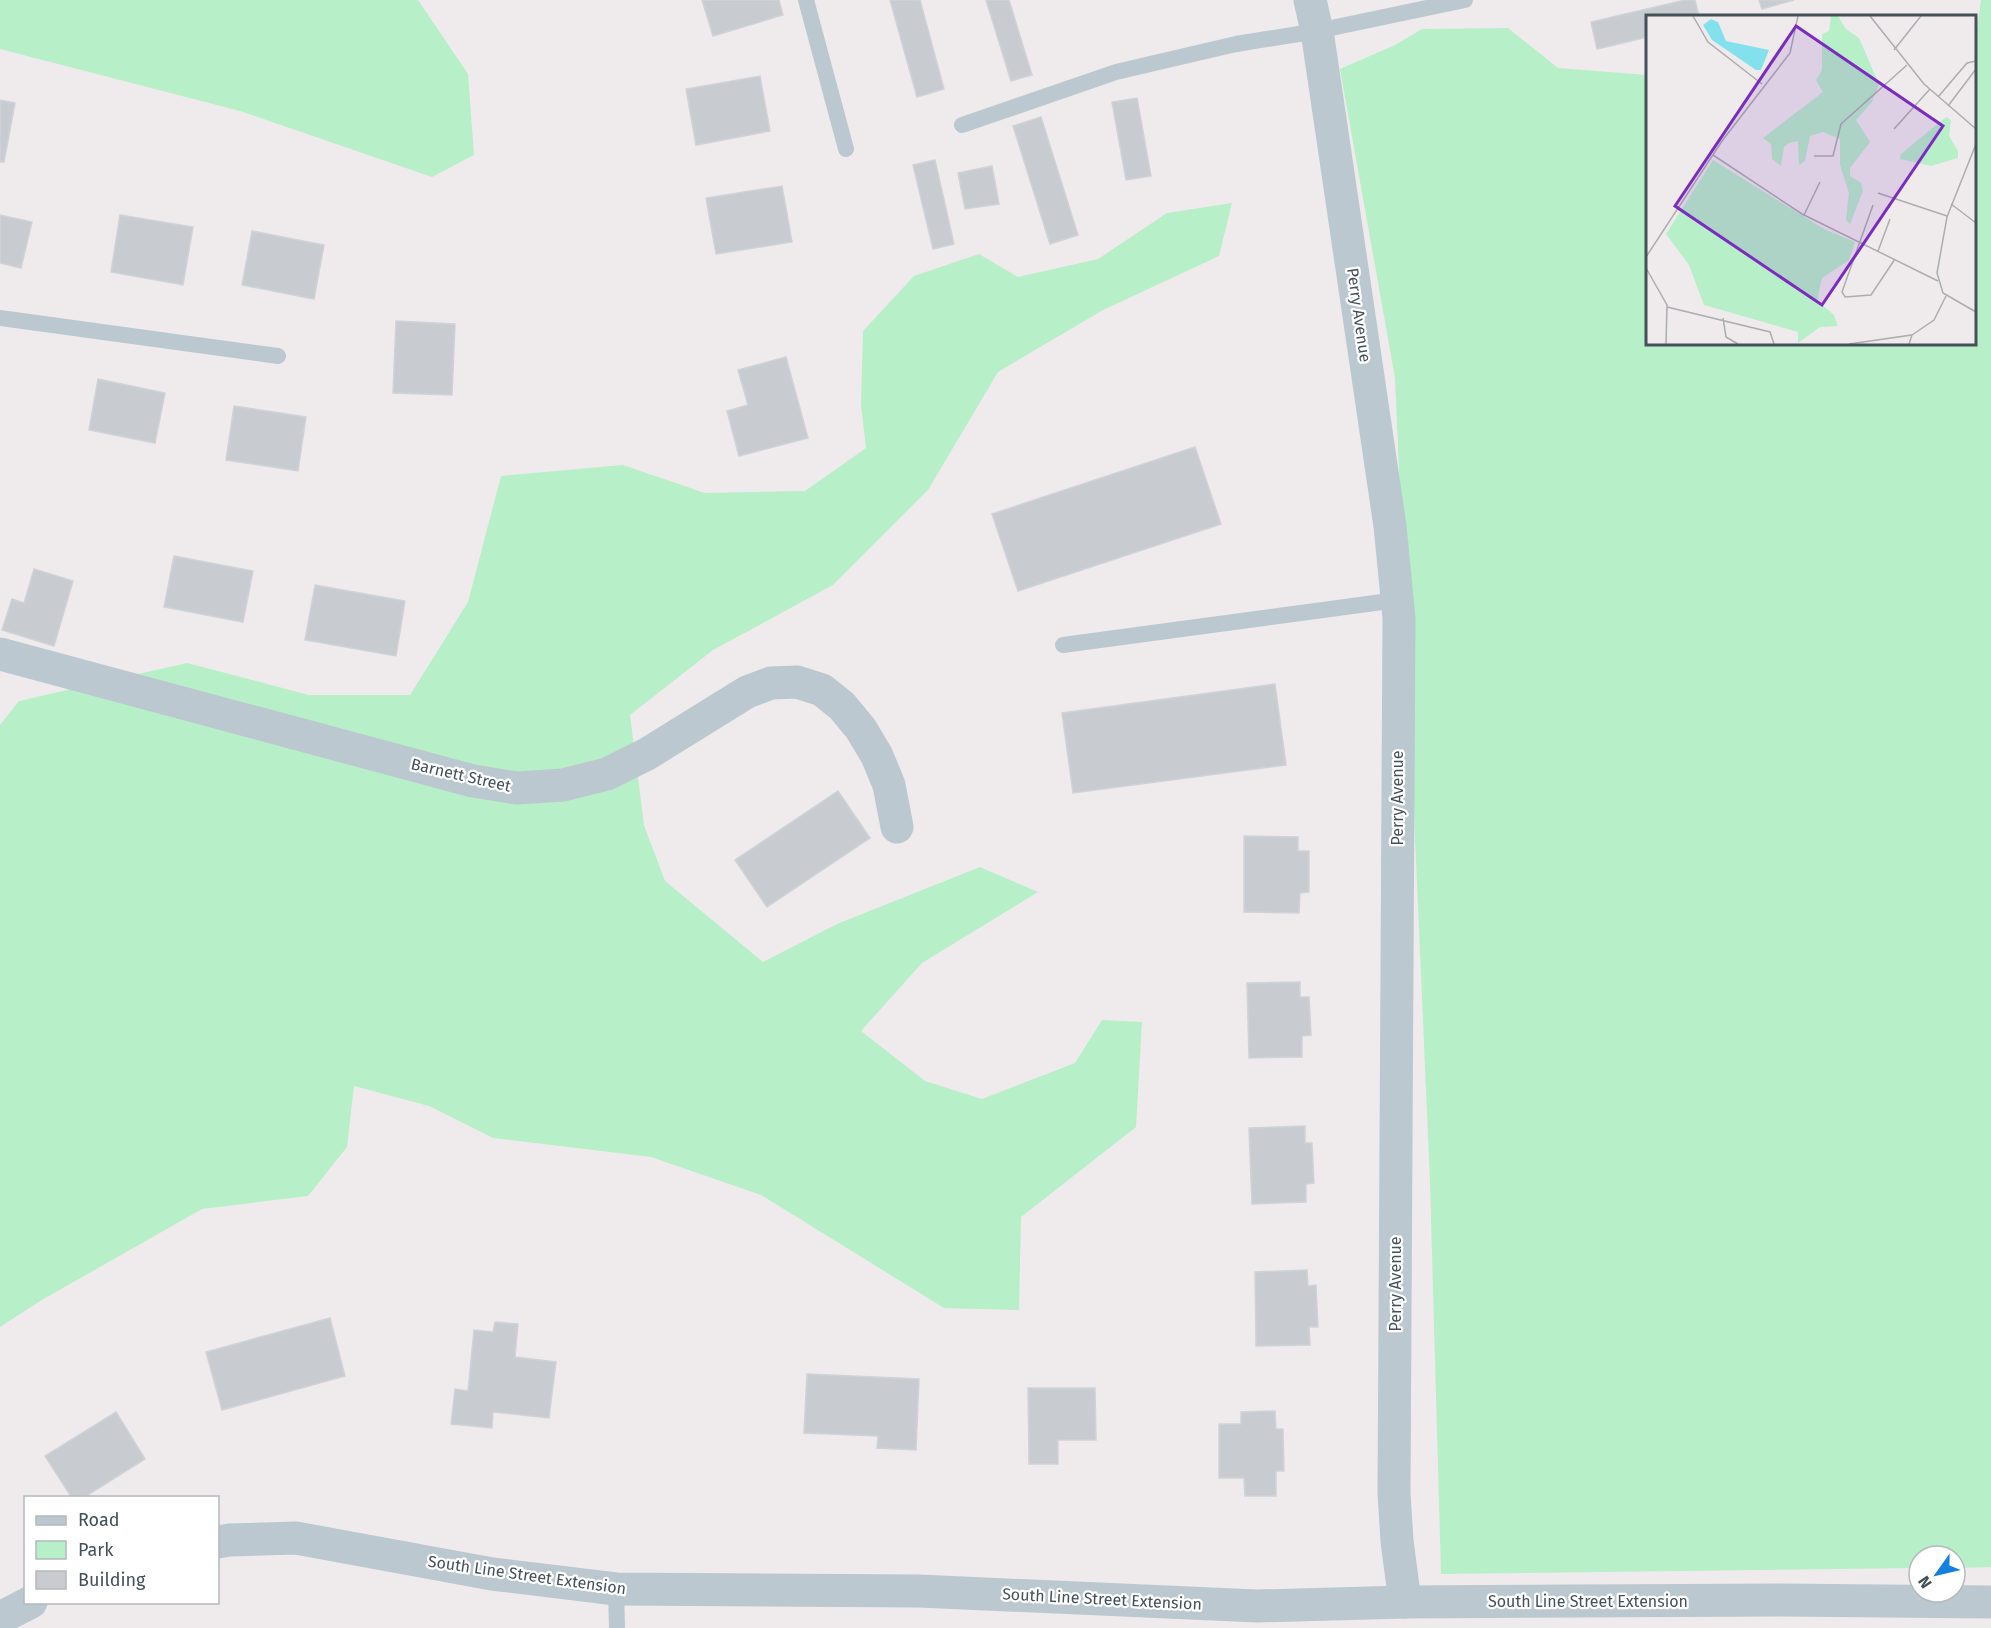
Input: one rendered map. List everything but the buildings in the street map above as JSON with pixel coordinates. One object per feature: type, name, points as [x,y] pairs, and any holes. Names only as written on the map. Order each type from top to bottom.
[{"type":"street","name":"Perry Avenue","points":[[1313,16],[1388,514],[1399,618],[1394,1493],[1396,1541],[1405,1602]]},
{"type":"street","name":"Barnett Street","points":[[0,654],[473,781],[517,788],[562,785],[607,774],[647,753],[747,692],[771,683],[797,682],[822,690],[842,706],[861,729],[877,756],[889,785],[897,827]]},
{"type":"street","name":"South Line Street Extension","points":[[219,1542],[296,1538],[492,1574],[616,1589],[919,1591],[1257,1606],[1405,1602],[1780,1600],[1991,1602]]},
{"type":"street","points":[[0,1618],[28,1604]]},
{"type":"lane","points":[[806,0],[846,149]]},
{"type":"lane","points":[[962,124],[1116,72],[1236,44],[1313,16],[1465,0]]},
{"type":"lane","points":[[0,318],[278,356]]},
{"type":"lane","points":[[1063,645],[1397,600]]},
{"type":"lane","points":[[616,1589],[617,1628]]},
{"type":"green space","points":[[0,0],[418,0],[468,74],[474,155],[432,177],[240,111],[0,49]]},
{"type":"green space","points":[[1981,0],[1991,0],[1991,1567],[1967,1568],[1967,1544],[1907,1544],[1907,1568],[1441,1574],[1430,1182],[1395,378],[1340,69],[1395,45],[1422,29],[1508,28],[1558,68],[1646,75],[1646,345],[1976,345],[1976,36]]},
{"type":"green space","points":[[1232,203],[1219,256],[1103,310],[998,372],[928,490],[833,585],[713,650],[630,715],[644,825],[665,881],[763,962],[837,924],[980,867],[1038,892],[922,963],[861,1031],[925,1081],[982,1099],[1075,1063],[1102,1020],[1142,1022],[1136,1127],[1021,1217],[1019,1310],[944,1308],[761,1195],[651,1157],[493,1138],[429,1106],[354,1086],[347,1147],[308,1196],[202,1209],[40,1301],[0,1327],[0,725],[19,701],[187,663],[309,695],[410,695],[468,602],[501,476],[623,465],[705,493],[805,491],[866,448],[861,405],[863,331],[914,276],[979,254],[1018,277],[1098,259],[1167,213]]}]
